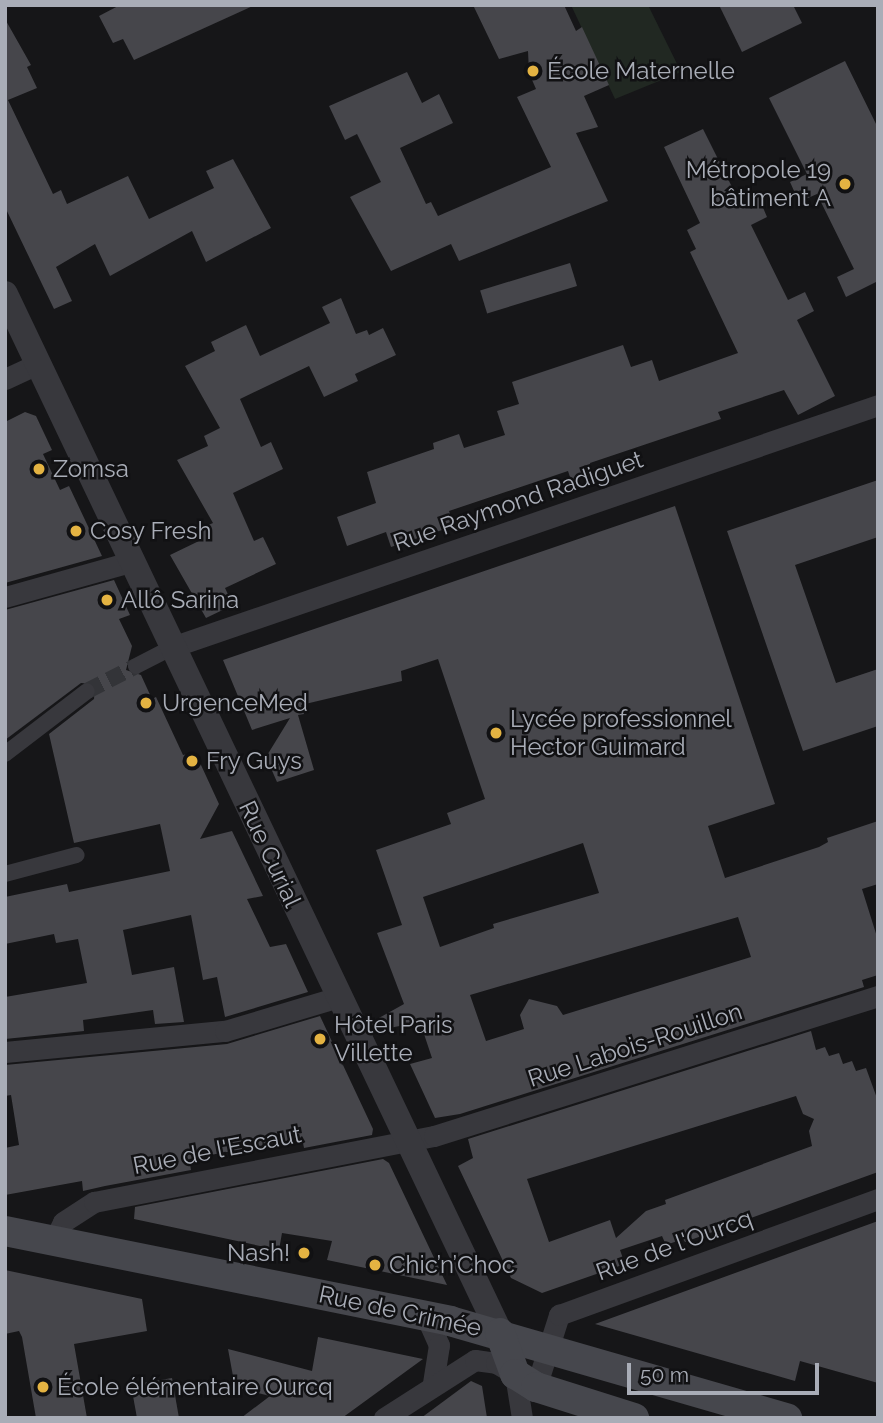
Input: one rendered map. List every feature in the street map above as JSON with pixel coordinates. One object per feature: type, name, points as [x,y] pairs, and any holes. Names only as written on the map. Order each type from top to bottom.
[{"type":"main road","name":"Rue de Crimée","points":[[5,1231],[426,1316],[550,1346],[787,1418]]},
{"type":"main road","name":"Rue Curial","points":[[500,1334],[526,1380]]},
{"type":"main road","points":[[526,1380],[634,1418]]},
{"type":"street","name":"Rue Curial","points":[[5,294],[500,1334]]},
{"type":"street","points":[[5,379],[39,363]]},
{"type":"street","name":"Rue Raymond Radiguet","points":[[174,646],[878,405]]},
{"type":"street","points":[[5,597],[134,561]]},
{"type":"street","points":[[136,666],[174,646]]},
{"type":"street","points":[[5,754],[87,691]]},
{"type":"street","points":[[5,874],[77,855]]},
{"type":"street","points":[[5,1052],[225,1031],[338,996]]},
{"type":"street","name":"Rue Labois-Rouillon","points":[[406,1141],[878,996]]},
{"type":"street","name":"Rue de l'Escaut","points":[[54,1240],[63,1222],[94,1202],[406,1141]]},
{"type":"street","name":"Rue de l'Ourcq","points":[[526,1380],[550,1346],[559,1315],[878,1199]]},
{"type":"street","points":[[426,1316],[439,1345],[433,1384]]},
{"type":"street","points":[[384,1418],[433,1384],[475,1360],[496,1363],[526,1380]]},
{"type":"street","name":"Rue Curial","points":[[522,1418],[526,1380]]},
{"type":"shaded area","points":[[571,5],[648,5],[681,72],[615,99]]},
{"type":"building","points":[[120,5],[255,5],[134,60],[123,39],[113,43],[99,16]]},
{"type":"building","points":[[473,5],[564,5],[576,31],[582,27],[609,85],[584,96],[598,127],[576,133],[608,201],[459,261],[451,244],[391,271],[350,197],[381,182],[357,134],[345,140],[329,106],[407,72],[422,103],[439,94],[453,123],[400,148],[426,204],[431,202],[438,216],[551,167],[517,97],[536,89],[529,73],[528,51],[499,59]]},
{"type":"building","points":[[719,5],[793,5],[802,23],[742,52]]},
{"type":"building","points":[[5,19],[31,65],[27,67],[37,88],[8,100],[53,194],[61,190],[67,204],[128,176],[149,219],[214,188],[206,171],[233,159],[271,228],[206,262],[192,231],[110,276],[95,244],[56,267],[72,301],[54,309],[5,207]]},
{"type":"building","name":"Métropole 19 bâtiment A","points":[[845,61],[878,128],[878,281],[846,297],[837,277],[854,269],[817,194],[799,202],[790,182],[807,174],[769,98]]},
{"type":"building","points":[[703,129],[741,205],[758,196],[767,217],[751,225],[788,300],[805,292],[814,311],[797,320],[835,396],[798,415],[784,390],[718,412],[721,419],[590,463],[593,473],[571,480],[568,471],[449,511],[454,526],[391,547],[386,532],[347,546],[337,517],[376,503],[367,472],[434,449],[433,443],[459,434],[464,448],[505,435],[497,411],[519,404],[512,382],[623,345],[631,367],[652,360],[659,381],[738,353],[690,252],[696,249],[687,230],[700,223],[664,147]]},
{"type":"building","points":[[570,263],[577,286],[487,313],[480,290]]},
{"type":"building","points":[[341,298],[356,334],[367,330],[369,335],[383,328],[396,355],[355,374],[358,381],[324,397],[309,366],[240,399],[261,447],[271,442],[283,469],[233,493],[254,541],[263,537],[276,564],[225,588],[233,605],[206,618],[170,555],[201,540],[197,530],[213,523],[177,460],[208,446],[204,436],[220,428],[185,366],[215,351],[211,342],[246,325],[260,356],[330,323],[322,307]]},
{"type":"building","points":[[25,412],[36,416],[52,450],[43,454],[60,490],[69,486],[102,556],[5,583],[5,422]]},
{"type":"building","points":[[878,480],[878,537],[795,565],[836,683],[878,669],[878,726],[803,751],[727,531]]},
{"type":"building","points":[[675,506],[775,804],[708,826],[725,878],[819,847],[828,842],[827,838],[878,821],[878,884],[862,889],[878,940],[878,975],[862,980],[864,987],[460,1114],[435,1118],[410,1064],[432,1058],[420,1022],[374,1031],[370,1023],[404,1004],[377,933],[402,925],[376,850],[451,824],[447,813],[485,799],[438,659],[401,671],[402,681],[301,705],[304,714],[298,715],[314,770],[277,782],[266,757],[290,718],[252,730],[223,660]],"holes":[[[583,843],[599,893],[493,924],[494,928],[440,947],[423,897]],[[738,917],[751,957],[563,1015],[557,1006],[529,999],[520,1015],[524,1029],[486,1041],[470,995]]]},
{"type":"building","points":[[114,580],[130,615],[119,619],[132,646],[126,670],[141,675],[152,699],[156,697],[183,755],[195,752],[219,804],[200,839],[232,831],[263,896],[247,899],[270,947],[286,944],[308,992],[225,1017],[217,977],[203,980],[191,915],[123,930],[132,975],[174,967],[184,1022],[155,1024],[153,1010],[83,1020],[84,1031],[5,1039],[5,997],[87,983],[78,939],[56,943],[54,934],[5,944],[5,897],[67,884],[69,892],[170,871],[160,824],[74,843],[49,734],[94,699],[95,684],[81,683],[5,740],[5,610]]},
{"type":"building","points":[[320,1016],[373,1129],[372,1135],[304,1148],[302,1138],[189,1159],[191,1170],[83,1191],[82,1181],[5,1195],[5,1148],[19,1145],[11,1095],[5,1096],[5,1065],[227,1044]]},
{"type":"building","points":[[811,1031],[816,1050],[825,1047],[829,1056],[839,1053],[843,1064],[852,1061],[856,1071],[866,1068],[878,1101],[878,1172],[685,1242],[683,1239],[666,1245],[662,1236],[620,1250],[625,1264],[542,1293],[511,1278],[458,1166],[473,1158],[468,1139]],"holes":[[[796,1096],[803,1114],[814,1119],[809,1131],[812,1146],[665,1200],[666,1204],[646,1211],[616,1238],[610,1220],[549,1242],[527,1179]]]},
{"type":"building","points":[[383,1159],[389,1163],[447,1285],[327,1260],[332,1241],[282,1233],[279,1250],[134,1219],[135,1207]]},
{"type":"building","points":[[878,1221],[878,1383],[800,1361],[795,1381],[595,1324]]},
{"type":"building","points":[[5,1270],[142,1299],[147,1331],[74,1344],[87,1418],[36,1418],[22,1337],[19,1331],[5,1334]]},
{"type":"building","points":[[318,1337],[423,1359],[342,1418],[241,1418],[270,1396],[235,1387],[228,1349],[312,1371]]},
{"type":"building","points":[[172,1378],[179,1418],[137,1418],[131,1385]]},
{"type":"building","points":[[471,1381],[482,1386],[487,1418],[421,1418]]},
{"type":"tunnel","points":[[87,691],[136,666]]},
{"type":"place","name":"École Maternelle","points":[[533,71]]},
{"type":"place","name":"Métropole 19 bâtiment A","points":[[845,184]]},
{"type":"place","name":"Zomsa","points":[[39,469]]},
{"type":"place","name":"Cosy Fresh","points":[[76,531]]},
{"type":"place","name":"Allô Sarina","points":[[107,600]]},
{"type":"place","name":"UrgenceMed","points":[[146,703]]},
{"type":"place","name":"Lycée professionnel Hector Guimard","points":[[496,733]]},
{"type":"place","name":"Fry Guys","points":[[192,761]]},
{"type":"place","name":"Hôtel Paris Villette","points":[[320,1039]]},
{"type":"place","name":"Nash!","points":[[304,1253]]},
{"type":"place","name":"Chic’n’Choc","points":[[375,1265]]},
{"type":"place","name":"École élémentaire Ourcq","points":[[43,1387]]}]
